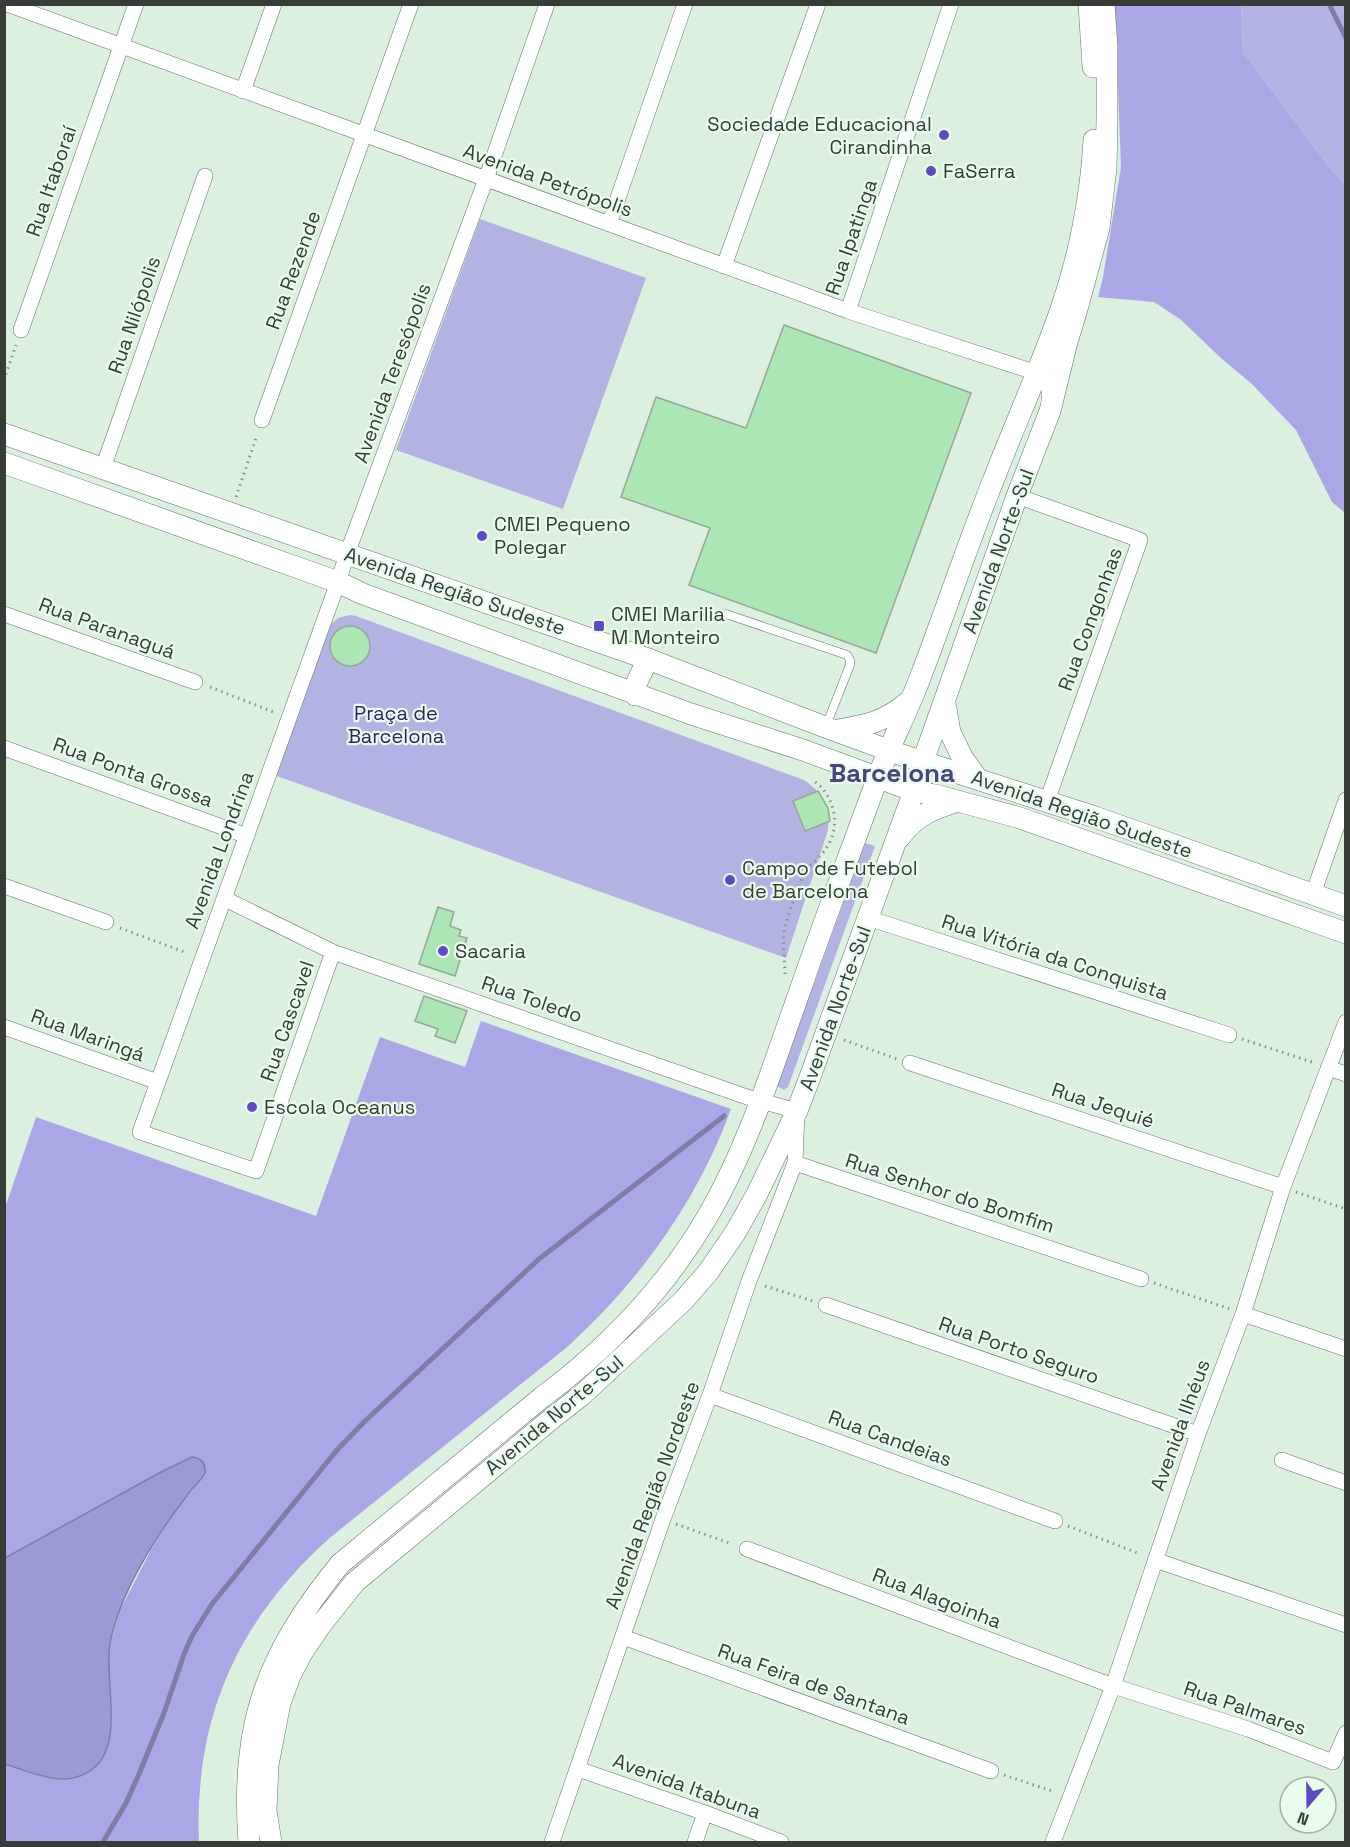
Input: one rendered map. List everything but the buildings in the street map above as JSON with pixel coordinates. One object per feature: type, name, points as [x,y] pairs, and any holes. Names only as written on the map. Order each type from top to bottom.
[{"type":"main road","name":"Avenida Norte-Sul","points":[[249,1842],[247,1791],[249,1755],[255,1720],[266,1683],[281,1649],[319,1590],[340,1564],[585,1363],[641,1307],[685,1252],[705,1221],[739,1156],[877,778],[911,699],[993,481],[1061,310],[1076,259],[1093,160],[1093,62],[1089,4]]},
{"type":"main road","name":"Avenida Norte-Sul","points":[[271,1842],[266,1811],[268,1765],[280,1703],[290,1676],[320,1626],[356,1582],[582,1395],[683,1301],[735,1233],[757,1194],[796,1111],[896,842],[1017,496],[1050,411],[1100,218],[1106,168],[1107,129],[1107,47],[1104,4]]},
{"type":"main road","name":"Avenida Região Sudeste","points":[[4,434],[648,659],[830,729],[1047,801],[1346,906]]},
{"type":"main road","name":"Avenida Região Sudeste","points":[[4,463],[339,582],[363,594],[635,695],[803,750],[914,791],[1017,817],[1346,933]]},
{"type":"main road","points":[[635,695],[635,686],[648,659]]},
{"type":"main road","points":[[691,714],[699,710],[703,702],[703,681]]},
{"type":"main road","points":[[830,729],[866,725],[892,716],[911,699]]},
{"type":"main road","points":[[945,701],[950,732],[962,757],[977,778]]},
{"type":"main road","points":[[842,764],[862,785],[864,798],[860,825]]},
{"type":"main road","points":[[896,842],[909,825],[931,810],[958,801]]},
{"type":"street","name":"Avenida Petrópolis","points":[[7,4],[848,311],[1037,373]]},
{"type":"street","name":"Rua Itaboraí","points":[[21,330],[136,4]]},
{"type":"street","points":[[243,91],[274,4]]},
{"type":"street","name":"Rua Rezende","points":[[262,420],[411,4]]},
{"type":"street","name":"Avenida Teresópolis","points":[[339,582],[347,554],[486,179],[547,4]]},
{"type":"street","points":[[609,224],[685,4]]},
{"type":"street","points":[[724,266],[818,4]]},
{"type":"street","name":"Rua Ipatinga","points":[[848,311],[951,4]]},
{"type":"street","name":"Rua Nilópolis","points":[[103,468],[205,176]]},
{"type":"street","points":[[1037,373],[1042,375],[1049,389],[1050,411]]},
{"type":"street","name":"Rua Congonhas","points":[[1017,496],[1140,540],[1047,801]]},
{"type":"street","name":"Avenida Londrina","points":[[140,1132],[339,582]]},
{"type":"street","name":"Rua Paranaguá","points":[[4,614],[195,682]]},
{"type":"street","name":"Rua Ponta Grossa","points":[[4,748],[247,836]]},
{"type":"street","points":[[1313,894],[1346,800]]},
{"type":"street","points":[[4,886],[106,922]]},
{"type":"street","name":"Rua Toledo","points":[[225,899],[333,952],[760,1101],[796,1111]]},
{"type":"street","name":"Rua Vitória da Conquista","points":[[868,918],[1229,1035]]},
{"type":"street","name":"Rua Cascavel","points":[[140,1132],[256,1171],[333,952]]},
{"type":"street","name":"Avenida Ilhéus","points":[[1053,1842],[1113,1686],[1198,1434],[1243,1314],[1283,1187],[1346,1022]]},
{"type":"street","name":"Rua Maringá","points":[[4,1027],[158,1082]]},
{"type":"street","name":"Rua Jequié","points":[[910,1063],[1283,1187]]},
{"type":"street","points":[[1328,1068],[1346,1074]]},
{"type":"street","points":[[795,1163],[796,1111]]},
{"type":"street","name":"Rua Senhor do Bomfim","points":[[795,1163],[1141,1279]]},
{"type":"street","name":"Avenida Região Nordeste","points":[[552,1842],[748,1281],[795,1163]]},
{"type":"street","name":"Rua Porto Seguro","points":[[826,1305],[1198,1434]]},
{"type":"street","points":[[1243,1314],[1346,1349]]},
{"type":"street","name":"Rua Candeias","points":[[710,1395],[1055,1521]]},
{"type":"street","points":[[1282,1460],[1346,1483]]},
{"type":"street","name":"Rua Alagoinha","points":[[747,1549],[1113,1686]]},
{"type":"street","points":[[1155,1560],[1346,1625]]},
{"type":"street","name":"Rua Feira de Santana","points":[[623,1637],[991,1771]]},
{"type":"street","name":"Rua Palmares","points":[[1113,1686],[1248,1729],[1333,1762],[1346,1733]]},
{"type":"street","name":"Avenida Itabuna","points":[[578,1769],[781,1842]]},
{"type":"street","points":[[695,1842],[705,1813]]},
{"type":"lane","points":[[726,614],[847,655],[850,665],[830,729]]},
{"type":"path","points":[[4,380],[21,330]]},
{"type":"path","points":[[231,513],[262,420]]},
{"type":"path","points":[[195,682],[289,717]]},
{"type":"path","points":[[784,978],[785,926],[802,878],[812,863],[827,848],[834,829],[835,818],[830,800],[820,785],[814,781]]},
{"type":"path","points":[[106,922],[203,959]]},
{"type":"path","points":[[825,1034],[910,1063]]},
{"type":"path","points":[[1229,1035],[1328,1068]]},
{"type":"path","points":[[1283,1187],[1346,1209]]},
{"type":"path","points":[[1141,1279],[1243,1314]]},
{"type":"path","points":[[748,1281],[826,1305]]},
{"type":"path","points":[[663,1519],[747,1549]]},
{"type":"path","points":[[1055,1521],[1155,1560]]},
{"type":"path","points":[[991,1771],[1071,1797]]},
{"type":"green space","points":[[1241,5],[1345,5],[1345,184],[1329,167],[1243,52]]},
{"type":"green space","points":[[480,219],[646,278],[563,509],[396,450]]},
{"type":"green space","name":"Praça de Barcelona","points":[[350,615],[804,780],[811,785],[824,801],[828,815],[828,830],[786,958],[274,775],[327,628],[338,618]]},
{"type":"green space","points":[[865,843],[875,846],[788,1087],[784,1090],[777,1086]]},
{"type":"shaded area","points":[[1112,5],[1241,5],[1243,52],[1329,167],[1345,184],[1345,513],[1332,502],[1296,430],[1252,384],[1180,319],[1154,302],[1098,297],[1121,167],[1116,37]]},
{"type":"shaded area","points":[[481,1021],[731,1109],[701,1176],[683,1208],[641,1268],[593,1323],[566,1348],[332,1536],[299,1568],[271,1601],[247,1636],[228,1673],[214,1712],[204,1753],[199,1796],[199,1842],[5,1842],[4,1764],[20,1769],[110,1741],[108,1662],[119,1612],[169,1520],[205,1473],[205,1468],[197,1458],[192,1458],[161,1472],[5,1558],[5,1208],[36,1117],[316,1216],[380,1037],[465,1067]]},
{"type":"shaded area","points":[[192,1457],[202,1462],[205,1466],[205,1473],[151,1548],[126,1595],[114,1627],[109,1658],[111,1726],[104,1756],[85,1774],[62,1779],[39,1775],[5,1764],[5,1558]]},
{"type":"waterway","points":[[1329,4],[1346,38]]},
{"type":"waterway","points":[[103,1842],[126,1803],[139,1774],[192,1636],[212,1604],[337,1450],[365,1421],[539,1259],[724,1116]]},
{"type":"place","name":"Sociedade Educacional Cirandinha","points":[[944,135]]},
{"type":"place","name":"FaSerra","points":[[931,171]]},
{"type":"place","name":"CMEI Pequeno Polegar","points":[[482,536]]},
{"type":"place","name":"CMEI Marilia M Monteiro","points":[[599,626]]},
{"type":"place","name":"Campo de Futebol de Barcelona","points":[[730,880]]},
{"type":"place","name":"Sacaria","points":[[443,951]]},
{"type":"place","name":"Escola Oceanus","points":[[252,1107]]},
{"type":"district","name":"Barcelona","points":[[892,773]]}]
